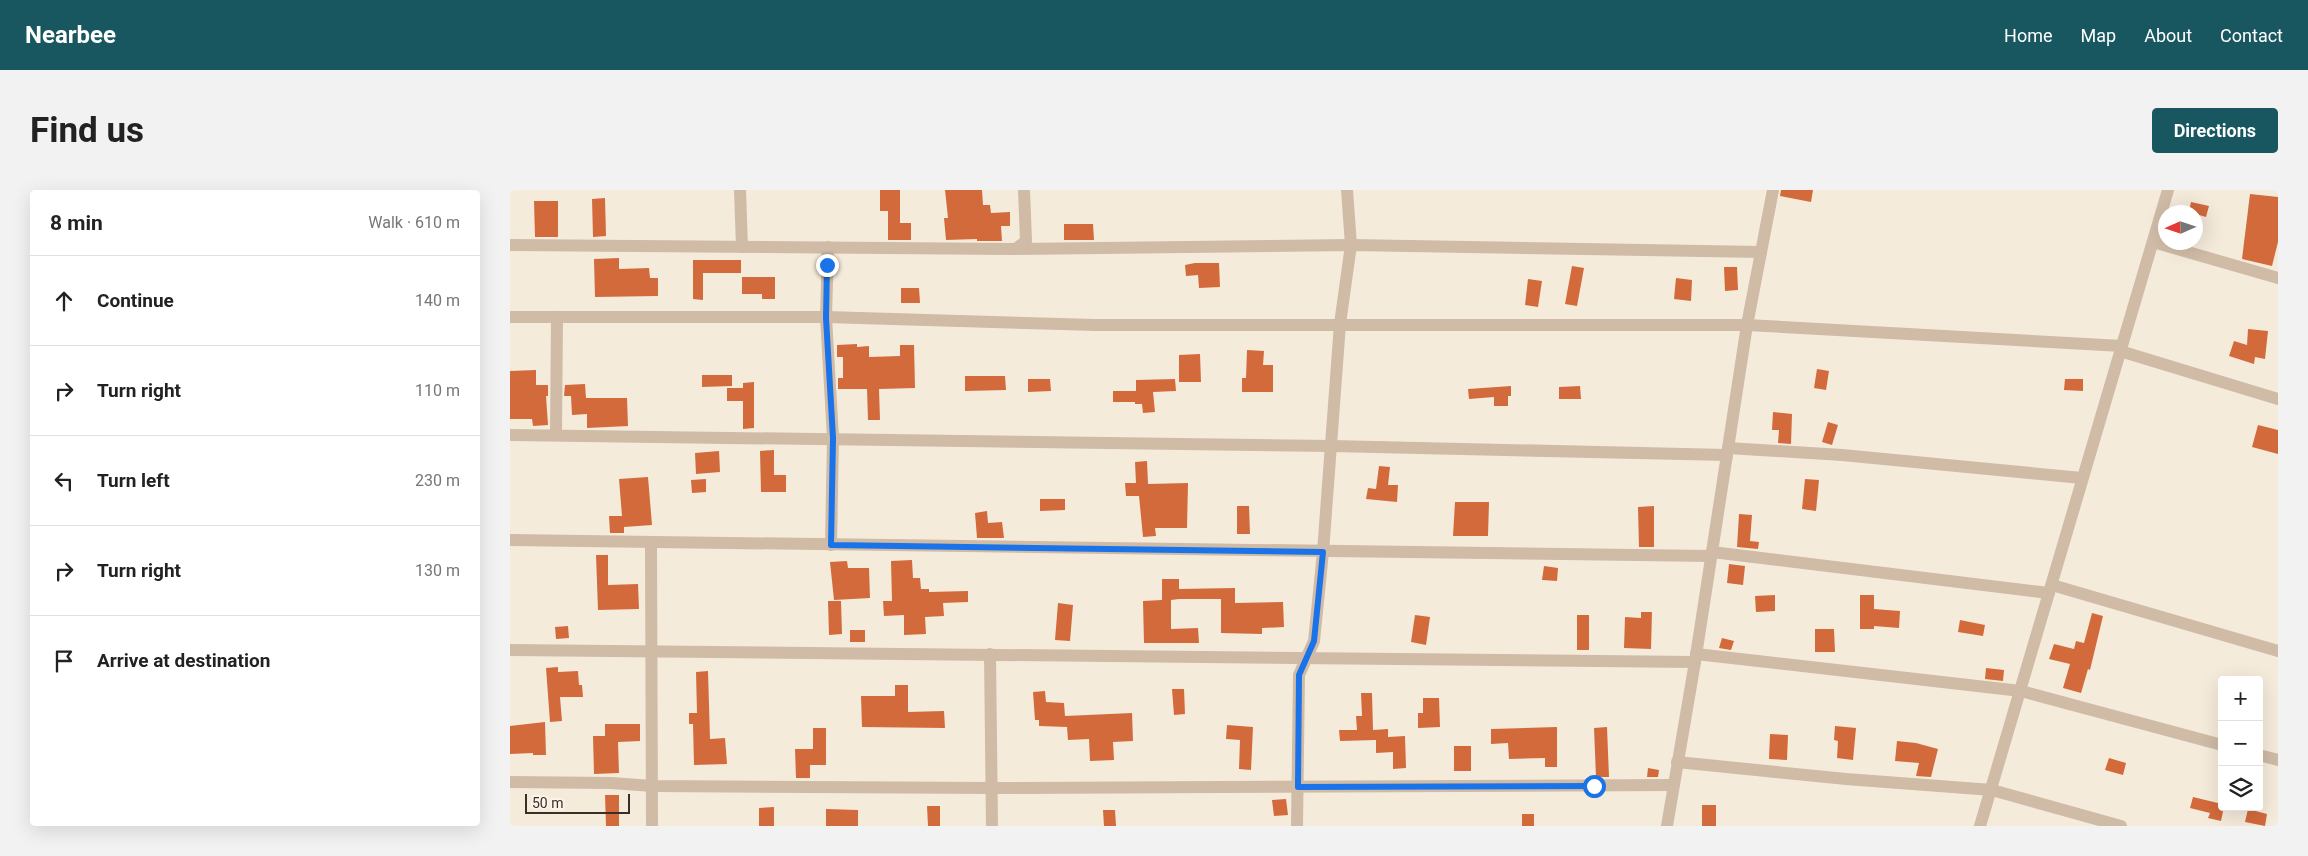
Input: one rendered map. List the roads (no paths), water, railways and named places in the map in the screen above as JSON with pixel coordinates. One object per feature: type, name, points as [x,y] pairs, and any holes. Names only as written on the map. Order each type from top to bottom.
[{"type":"street","points":[[740,190],[742,247]]},
{"type":"street","points":[[1017,248],[1026,241],[1024,190]]},
{"type":"street","points":[[1297,826],[1299,675],[1314,641],[1323,552],[1340,324],[1351,245],[1347,190]]},
{"type":"street","points":[[1667,826],[1696,658],[1746,325],[1772,190]]},
{"type":"street","points":[[1980,826],[2168,190]]},
{"type":"street","points":[[2153,242],[2278,278]]},
{"type":"street","points":[[510,245],[828,248],[1351,245],[1761,252]]},
{"type":"street","points":[[828,248],[826,318],[833,438],[831,545]]},
{"type":"street","points":[[510,317],[826,318],[1096,325],[1746,325],[2121,349],[2278,399]]},
{"type":"street","points":[[556,434],[557,317]]},
{"type":"street","points":[[510,435],[556,434],[1727,451],[1842,455],[2082,478]]},
{"type":"street","points":[[510,540],[1323,552],[1712,554],[2051,589],[2278,650]]},
{"type":"street","points":[[651,542],[654,786],[652,826]]},
{"type":"street","points":[[510,650],[1307,658],[1696,658],[2021,691],[2218,744]]},
{"type":"street","points":[[990,654],[992,826]]},
{"type":"street","points":[[2263,756],[2278,760]]},
{"type":"street","points":[[1677,762],[1846,779],[1992,790],[2121,826]]},
{"type":"street","points":[[510,782],[611,783],[654,786],[993,788],[1673,785]]}]
